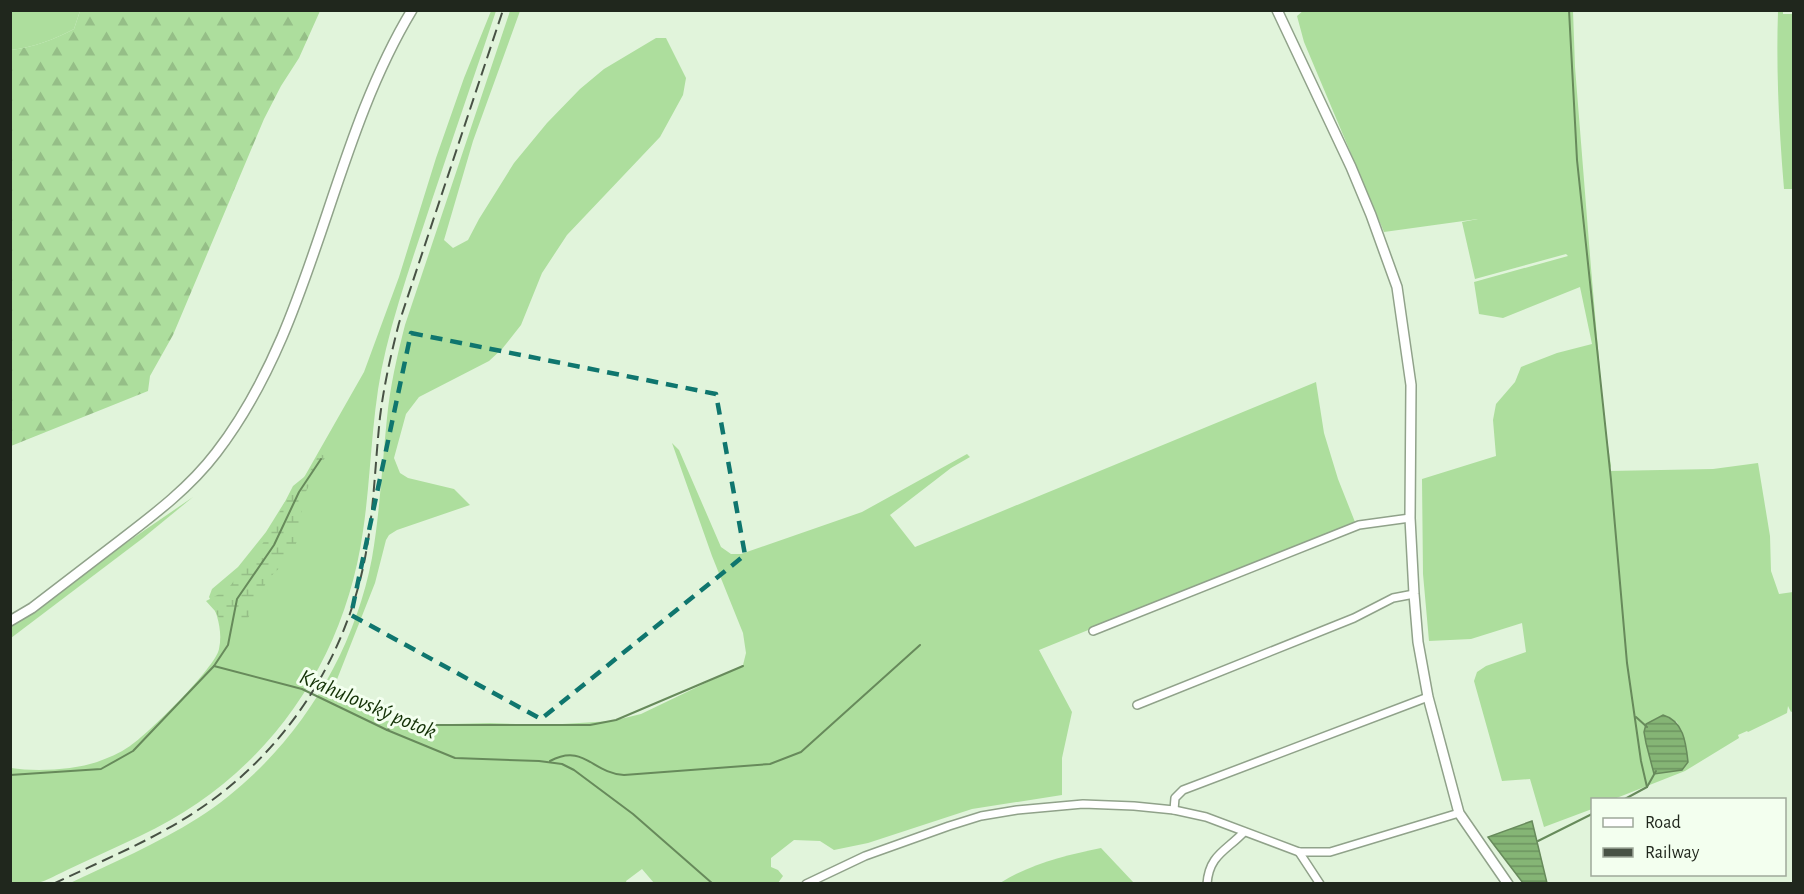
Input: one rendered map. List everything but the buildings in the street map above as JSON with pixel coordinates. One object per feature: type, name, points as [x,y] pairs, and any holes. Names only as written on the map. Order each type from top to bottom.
[{"type":"street","points":[[10,621],[32,608],[185,488],[215,454],[250,404],[273,360],[364,109],[412,10]]},
{"type":"street","points":[[1276,10],[1351,167],[1371,215],[1396,287],[1411,385],[1410,518],[1414,594],[1418,642],[1428,698],[1459,813],[1508,884]]},
{"type":"street","points":[[1093,631],[1359,525],[1410,518]]},
{"type":"street","points":[[1137,705],[1354,618],[1393,598],[1414,594]]},
{"type":"street","points":[[1174,810],[1175,798],[1183,790],[1428,698]]},
{"type":"street","points":[[806,884],[819,880],[865,856],[981,816],[1017,810],[1083,804],[1174,810],[1206,817],[1299,852],[1329,852],[1459,813]]},
{"type":"street","points":[[1207,884],[1208,870],[1216,856],[1244,832]]},
{"type":"street","points":[[1299,852],[1320,884]]},
{"type":"highlighted area","points":[[411,333],[716,394],[745,555],[541,719],[351,615]]},
{"type":"green space","points":[[1304,10],[1573,11],[1575,67],[1591,268],[1604,418],[1611,466],[1609,471],[1713,469],[1758,463],[1770,536],[1771,571],[1779,594],[1793,592],[1793,711],[1791,712],[1788,706],[1787,713],[1738,735],[1739,738],[1685,771],[1617,798],[1591,798],[1591,809],[1544,827],[1530,779],[1502,781],[1474,681],[1477,672],[1486,666],[1526,652],[1522,623],[1471,639],[1429,641],[1423,574],[1422,479],[1496,456],[1493,420],[1496,404],[1515,382],[1521,367],[1557,353],[1592,344],[1580,287],[1503,318],[1479,314],[1474,282],[1568,256],[1566,254],[1475,279],[1462,222],[1478,219],[1384,232],[1304,42],[1297,16]],"holes":[[[1663,715],[1677,722],[1686,749],[1655,774],[1644,732],[1646,724]]]},
{"type":"green space","points":[[10,11],[80,11],[74,29],[28,47],[11,50]]},
{"type":"green space","points":[[80,11],[320,11],[299,58],[264,119],[173,335],[150,376],[148,391],[11,446],[11,50],[43,42],[74,29]]},
{"type":"green space","points":[[491,11],[496,11],[391,330],[377,394],[366,508],[353,580],[338,627],[317,672],[291,712],[260,750],[224,783],[184,812],[140,836],[45,881],[34,884],[11,884],[11,768],[43,770],[77,767],[97,762],[122,751],[165,715],[194,685],[215,658],[219,649],[220,629],[209,597],[212,589],[238,567],[302,481],[364,372],[399,277],[464,78]]},
{"type":"green space","points":[[510,11],[520,11],[473,141],[444,240],[453,248],[468,240],[514,163],[547,123],[580,89],[604,69],[656,38],[666,38],[686,78],[683,95],[660,137],[567,235],[542,273],[521,325],[502,349],[489,361],[419,397],[406,414],[394,458],[400,473],[408,478],[454,489],[470,505],[397,530],[389,535],[375,583],[334,687],[339,698],[387,721],[414,725],[490,723],[546,725],[612,721],[641,714],[743,665],[746,653],[743,633],[712,556],[672,443],[679,450],[721,547],[731,554],[741,554],[862,512],[967,454],[970,457],[951,468],[890,515],[915,547],[1316,382],[1324,433],[1338,479],[1355,522],[1039,650],[1072,712],[1062,758],[1062,795],[972,809],[868,843],[834,850],[820,841],[794,840],[771,858],[771,867],[783,876],[778,883],[654,883],[642,869],[626,881],[627,884],[68,884],[167,836],[198,818],[230,794],[260,768],[287,738],[311,706],[332,671],[349,635],[372,558],[388,406],[405,325]]},
{"type":"green space","points":[[1778,11],[1783,11],[1783,14],[1793,14],[1793,189],[1784,189],[1778,100]]},
{"type":"green space","points":[[319,454],[326,456],[300,502],[304,524],[290,558],[268,579],[245,624],[240,628],[235,617],[223,625],[206,601],[227,590],[266,539],[293,486],[309,473]]},
{"type":"green space","points":[[193,497],[143,538],[11,638],[11,622]]},
{"type":"green space","points":[[1101,848],[1134,883],[1000,883],[1036,865]]},
{"type":"shaded area","points":[[1663,715],[1670,718],[1680,728],[1685,741],[1688,762],[1682,770],[1654,774],[1644,732],[1646,724]]},
{"type":"shaded area","points":[[1532,821],[1547,883],[1523,883],[1488,837]]},
{"type":"waterway","points":[[1569,10],[1577,160],[1611,480],[1627,663],[1647,787],[1627,798]]},
{"type":"waterway","points":[[214,666],[228,645],[237,599],[274,545],[299,492],[321,459]]},
{"type":"waterway","points":[[550,761],[571,755],[588,760],[613,773],[624,775],[770,764],[801,752],[920,645]]},
{"type":"waterway","name":"Krahulovský potok","points":[[10,775],[101,769],[133,751],[214,666],[302,689],[387,730],[455,758],[562,764],[574,770],[633,814],[713,884]]},
{"type":"waterway","points":[[387,730],[395,725],[590,725],[616,720],[743,666]]},
{"type":"waterway","points":[[1636,717],[1647,727]]},
{"type":"waterway","points":[[1647,787],[1656,771]]},
{"type":"waterway","points":[[1538,841],[1591,814]]},
{"type":"railway","points":[[53,884],[161,832],[195,812],[227,789],[283,733],[306,702],[326,668],[343,633],[356,596],[365,558],[382,405],[399,323],[503,10]]}]
